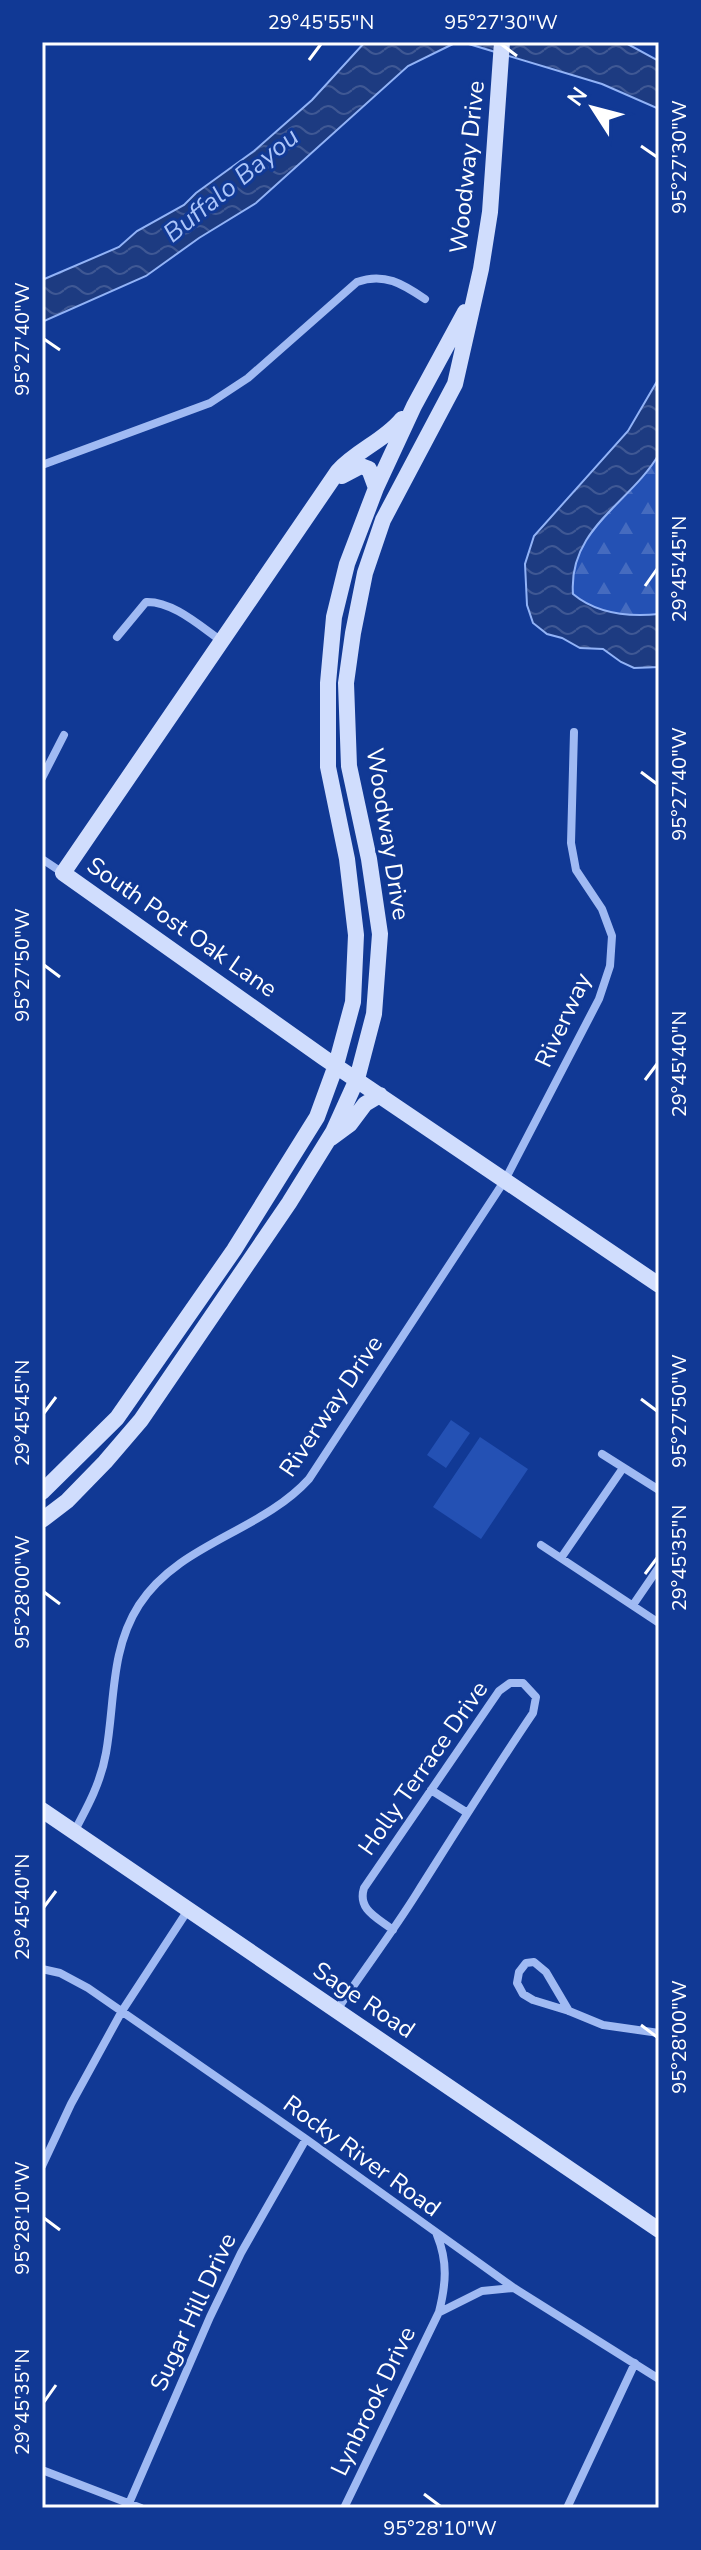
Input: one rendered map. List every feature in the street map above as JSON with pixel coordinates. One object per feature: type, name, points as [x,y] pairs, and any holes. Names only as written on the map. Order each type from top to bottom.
[{"type":"main road","name":"Woodway Drive","points":[[42,1520],[67,1501],[132,1431],[250,1261],[328,1141],[357,1079],[374,1014],[380,934],[349,766],[346,683],[365,573],[383,520],[455,384],[481,269],[496,148],[502,42]]},
{"type":"main road","name":"Woodway Drive","points":[[42,1492],[117,1418],[234,1250],[312,1126],[336,1065],[353,1002],[356,935],[342,833],[328,767],[328,683],[334,617],[347,564],[376,488],[414,406],[473,296]]},
{"type":"main road","name":"South Post Oak Lane","points":[[414,406],[385,436],[350,458],[338,471],[63,873],[336,1065],[659,1285]]},
{"type":"main road","name":"South Post Oak Lane","points":[[329,488],[354,467],[361,466],[369,469],[376,488]]},
{"type":"main road","points":[[360,529],[378,536]]},
{"type":"main road","points":[[328,683],[346,683]]},
{"type":"main road","points":[[342,833],[363,829]]},
{"type":"main road","points":[[328,1141],[350,1124],[365,1104],[380,1095]]},
{"type":"main road","points":[[234,1250],[250,1261]]},
{"type":"main road","points":[[117,1418],[132,1431]]},
{"type":"main road","name":"Sage Road","points":[[42,1810],[659,2230]]},
{"type":"street","points":[[42,465],[210,403],[248,378],[357,282],[390,279],[425,299]]},
{"type":"street","points":[[117,637],[138,609],[146,602],[156,601],[223,642]]},
{"type":"street","name":"Riverway","points":[[505,1180],[599,999],[610,966],[612,936],[602,909],[576,870],[571,843],[574,732]]},
{"type":"street","points":[[42,778],[64,735]]},
{"type":"street","points":[[42,859],[63,873]]},
{"type":"street","name":"Riverway Drive","points":[[74,1832],[97,1789],[106,1754],[115,1670],[121,1645],[138,1606],[171,1570],[266,1516],[309,1479],[505,1180]]},
{"type":"street","points":[[602,1454],[659,1490]]},
{"type":"street","points":[[561,1558],[623,1468]]},
{"type":"street","points":[[541,1545],[659,1623]]},
{"type":"street","points":[[633,1605],[659,1567]]},
{"type":"street","name":"Holly Terrace Drive","points":[[337,2010],[393,1930],[466,1812],[536,1708],[536,1697],[523,1683],[510,1683],[499,1691],[362,1892],[365,1908],[393,1930]]},
{"type":"street","points":[[431,1790],[466,1812]]},
{"type":"street","points":[[42,2166],[71,2104],[122,2011],[188,1910]]},
{"type":"street","points":[[569,2011],[542,1967],[534,1962],[526,1963],[517,1977],[523,1994],[533,2000],[612,2028],[659,2033]]},
{"type":"street","name":"Rocky River Road","points":[[42,1969],[60,1973],[122,2011],[514,2288],[659,2379]]},
{"type":"street","name":"Sugar Hill Drive","points":[[128,2506],[241,2253],[306,2139]]},
{"type":"street","name":"Lynbrook Drive","points":[[344,2508],[439,2312],[445,2289],[446,2256],[436,2234]]},
{"type":"street","name":"Lynbrook Drive","points":[[439,2312],[454,2302],[482,2291],[514,2288]]},
{"type":"street","points":[[567,2508],[635,2363]]},
{"type":"street","points":[[42,2470],[128,2506],[141,2508]]},
{"type":"green space","points":[[659,454],[659,614],[625,614],[592,606],[573,594],[574,571],[581,551],[591,534],[647,472]]},
{"type":"green space","points":[[451,1420],[470,1433],[446,1468],[427,1455]]},
{"type":"green space","points":[[480,1437],[528,1469],[481,1539],[433,1507]]},
{"type":"water","name":"Buffalo Bayou","points":[[365,42],[457,42],[408,66],[256,203],[146,276],[42,322],[42,280],[119,247],[137,231],[184,205],[254,151],[312,100]]},
{"type":"water","points":[[462,42],[624,42],[659,61],[659,109],[602,84]]},
{"type":"water","points":[[659,378],[659,454],[591,534],[580,551],[574,571],[573,594],[582,601],[603,610],[625,614],[659,614],[659,667],[634,668],[603,649],[580,648],[547,634],[533,623],[527,605],[525,564],[534,536],[628,431]]}]
